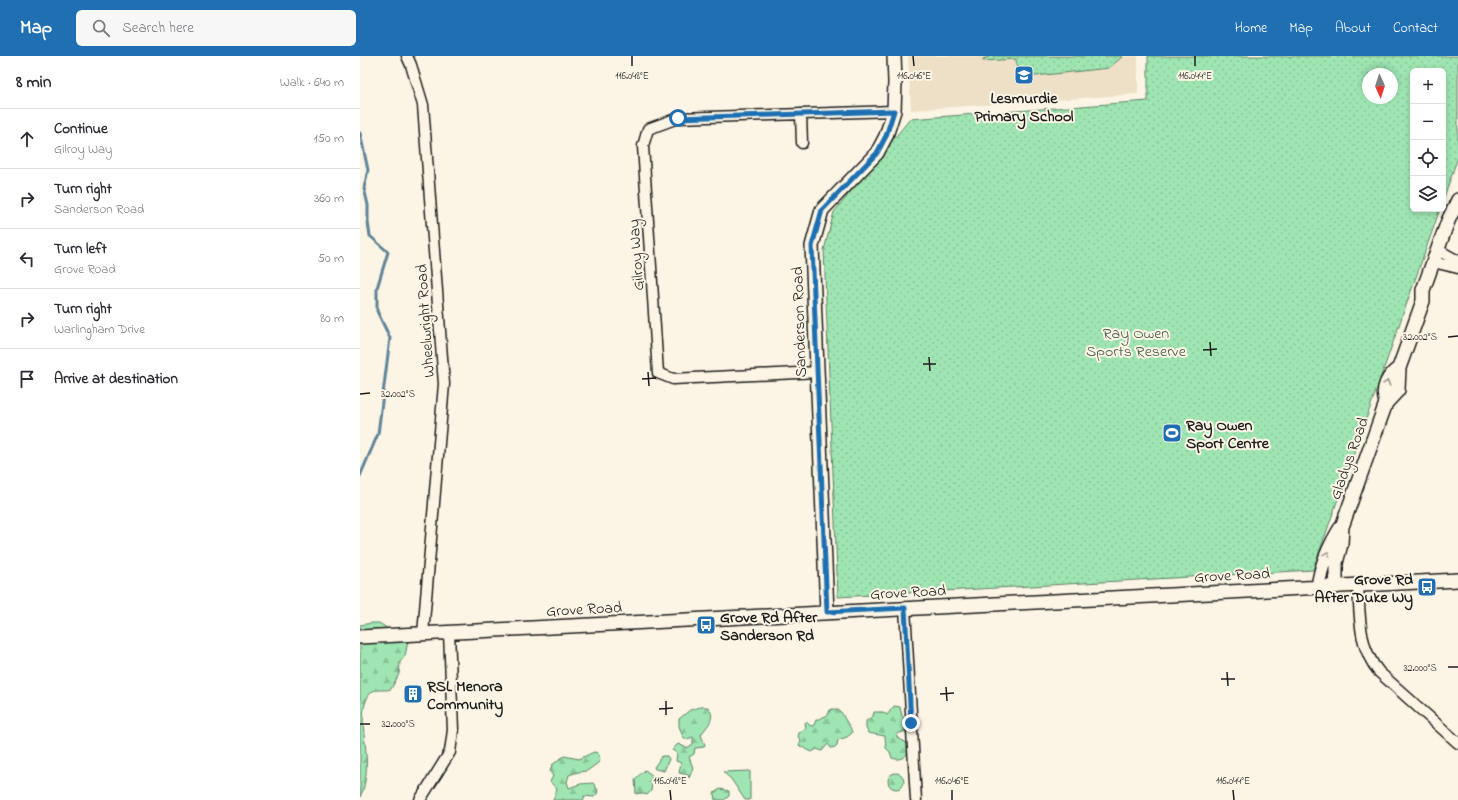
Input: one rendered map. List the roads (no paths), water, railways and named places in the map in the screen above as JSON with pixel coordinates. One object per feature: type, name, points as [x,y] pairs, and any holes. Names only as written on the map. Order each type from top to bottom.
[{"type":"street","name":"Wheelwright Road","points":[[407,56],[423,105],[444,384],[423,634]]},
{"type":"street","name":"Sanderson Road","points":[[827,612],[812,246],[822,210],[877,153],[886,136],[894,111],[894,56]]},
{"type":"street","name":"Gilroy Way","points":[[818,372],[673,379],[658,373],[643,146],[648,129],[678,118],[894,111]]},
{"type":"street","points":[[801,114],[802,143]]},
{"type":"street","name":"Gladys Road","points":[[1438,257],[1448,221],[1458,200]]},
{"type":"street","name":"Gladys Road","points":[[1318,587],[1323,564],[1331,542],[1342,524],[1386,403],[1384,396],[1386,381],[1392,373],[1399,368],[1423,301],[1422,295],[1458,211]]},
{"type":"street","points":[[1438,257],[1458,261]]},
{"type":"street","points":[[1438,257],[1458,268]]},
{"type":"street","name":"Gladys Road","points":[[1336,587],[1336,563],[1341,544],[1342,524]]},
{"type":"street","name":"Grove Road","points":[[360,637],[1458,580]]},
{"type":"street","points":[[1358,586],[1362,637],[1371,662],[1379,672],[1458,743]]},
{"type":"street","points":[[905,608],[916,800]]},
{"type":"street","points":[[420,800],[450,752],[454,730],[449,633]]},
{"type":"waterway","points":[[360,133],[368,170],[364,188],[368,205],[370,236],[388,252],[377,288],[377,311],[390,338],[378,434],[360,476]]},
{"type":"place","name":"Lesmurdie Primary School","points":[[1024,75]]},
{"type":"place","name":"Ray Owen Sport Centre","points":[[1172,433]]},
{"type":"place","name":"Grove Rd After Duke Wy","points":[[1427,587]]},
{"type":"place","name":"Grove Rd After Sanderson Rd","points":[[706,625]]},
{"type":"place","name":"RSL Menora Community","points":[[413,694]]},
{"type":"park label","name":"Ray Owen Sports Reserve","points":[[1136,341]]}]
